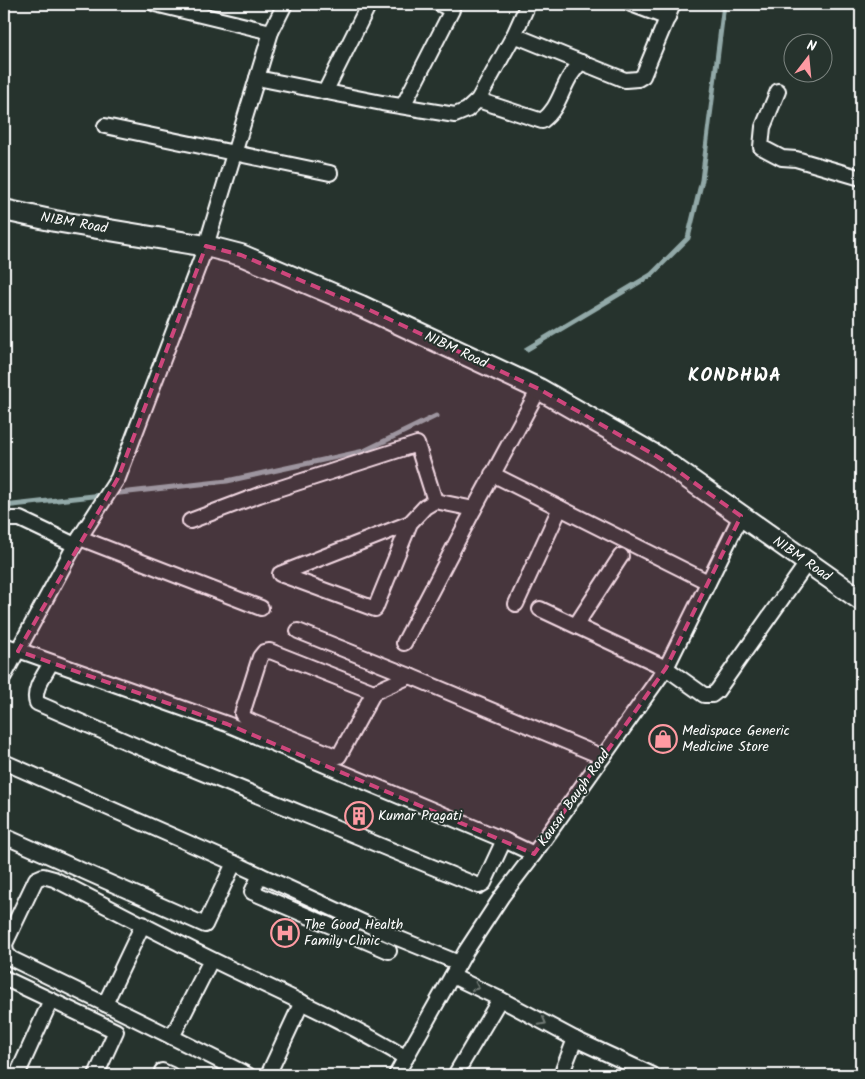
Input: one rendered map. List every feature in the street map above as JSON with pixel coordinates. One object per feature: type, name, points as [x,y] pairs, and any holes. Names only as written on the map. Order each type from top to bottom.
[{"type":"main road","name":"NIBM Road","points":[[4,210],[206,246],[241,256],[362,306],[539,388],[658,457],[861,600]]},
{"type":"street","points":[[155,4],[271,32]]},
{"type":"street","points":[[4,676],[78,542],[118,478],[206,246],[271,32],[284,4]]},
{"type":"street","points":[[325,92],[369,4]]},
{"type":"street","points":[[403,106],[452,10],[442,4]]},
{"type":"street","points":[[257,78],[325,92],[456,114],[467,110],[478,100],[514,36],[528,4]]},
{"type":"street","points":[[631,4],[668,18]]},
{"type":"street","points":[[514,36],[625,80],[638,80],[643,76],[674,4]]},
{"type":"street","points":[[478,100],[542,121],[549,116],[559,101],[568,79],[581,62]]},
{"type":"street","points":[[778,91],[763,127],[761,146],[782,158],[796,159],[861,178]]},
{"type":"street","points":[[106,126],[330,173]]},
{"type":"street","points":[[404,643],[539,388]]},
{"type":"street","points":[[190,520],[268,492],[417,444],[435,502]]},
{"type":"street","points":[[492,474],[708,582]]},
{"type":"street","points":[[410,523],[280,574],[375,609],[410,523],[425,506],[435,502],[474,509]]},
{"type":"street","points":[[516,604],[560,508]]},
{"type":"street","name":"Kausar Baugh Road","points":[[400,1074],[406,1058],[452,976],[502,896],[666,668],[741,516]]},
{"type":"street","points":[[4,519],[20,519],[261,608]]},
{"type":"street","points":[[576,625],[621,556]]},
{"type":"street","points":[[540,609],[666,668],[704,694],[712,695],[717,691],[807,562]]},
{"type":"street","points":[[298,631],[603,757]]},
{"type":"street","points":[[4,645],[50,663],[227,724],[534,854]]},
{"type":"street","points":[[374,692],[270,651],[264,652],[260,658],[242,714],[252,722],[339,756],[374,692],[410,676]]},
{"type":"street","points":[[50,663],[36,690],[35,698],[37,703],[134,745],[479,886],[484,883],[504,840]]},
{"type":"street","points":[[4,762],[459,964]]},
{"type":"street","points":[[4,836],[205,925],[234,863]]},
{"type":"street","points":[[260,875],[252,892],[389,951]]},
{"type":"street","points":[[248,1075],[12,959],[6,953],[5,944],[36,879],[43,876],[54,879],[212,960],[302,1002],[406,1058]]},
{"type":"street","points":[[329,925],[336,910]]},
{"type":"street","points":[[106,1004],[143,924]]},
{"type":"street","points":[[172,1037],[212,960]]},
{"type":"street","points":[[452,976],[653,1075]]},
{"type":"street","points":[[4,978],[116,1032],[96,1075]]},
{"type":"street","points":[[455,1075],[500,999]]},
{"type":"street","points":[[17,1075],[51,1000]]},
{"type":"street","points":[[268,1075],[302,1002]]},
{"type":"street","points":[[561,1075],[575,1038]]},
{"type":"highlighted area","points":[[206,246],[241,255],[361,306],[539,389],[658,457],[741,516],[666,668],[534,854],[227,724],[18,651],[118,478]]},
{"type":"waterway","points":[[527,349],[651,275],[688,238],[702,180],[724,4]]},
{"type":"waterway","points":[[4,506],[227,481],[364,451],[436,416]]},
{"type":"place","name":"Medispace Generic Medicine Store","points":[[663,739]]},
{"type":"place","name":"Kumar Pragati","points":[[359,816]]},
{"type":"place","name":"The Good Health Family Clinic","points":[[285,933]]},
{"type":"district","name":"KONDHWA","points":[[735,376]]}]
